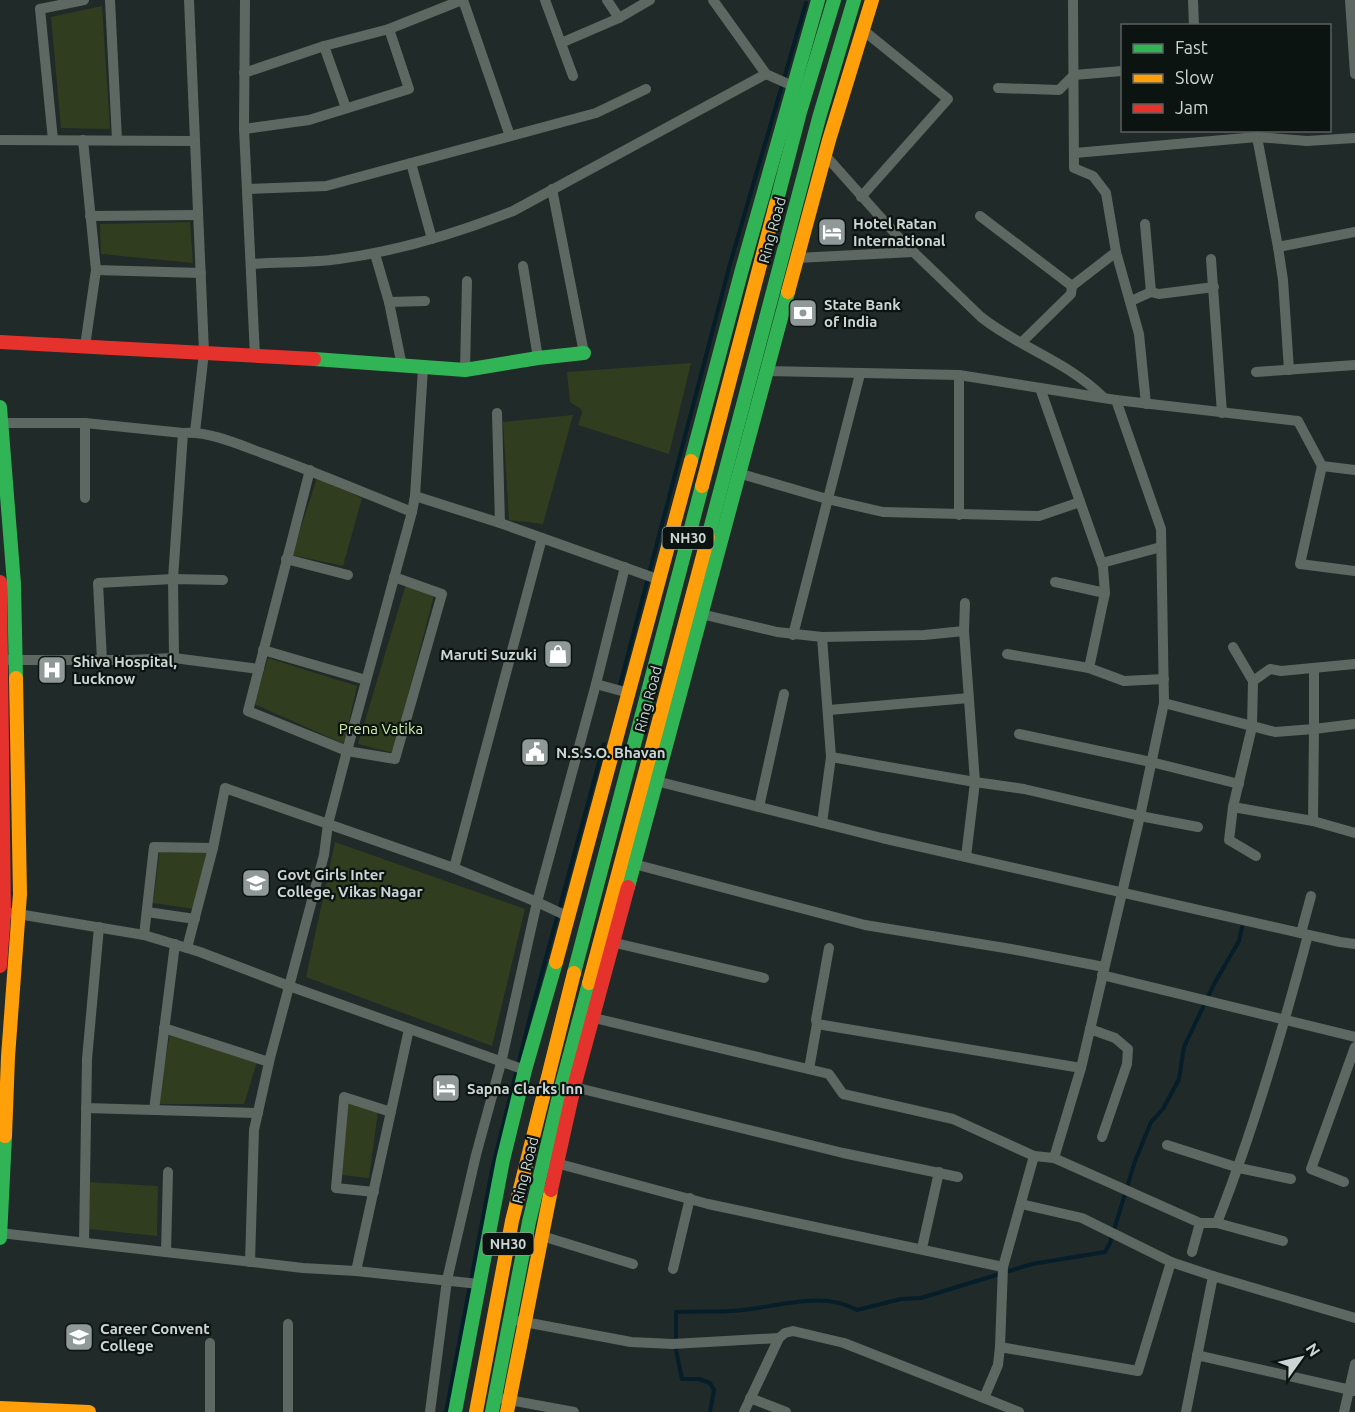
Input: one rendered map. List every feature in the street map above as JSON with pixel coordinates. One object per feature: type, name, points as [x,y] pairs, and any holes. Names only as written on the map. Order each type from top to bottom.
[{"type":"main road","points":[[455,1412],[475,1284],[503,1160],[515,1067],[566,916],[791,86],[818,0]]},
{"type":"main road","name":"Ring Road","points":[[476,1412],[512,1221],[588,915],[800,112],[834,0]]},
{"type":"main road","points":[[508,1406],[556,1163],[568,1086],[594,1018],[607,941],[634,864],[825,155],[872,0]]},
{"type":"main road","name":"Ring Road","points":[[492,1412],[529,1222],[607,941],[819,118],[855,3]]},
{"type":"main road","points":[[0,342],[204,352],[465,370],[585,353]]},
{"type":"main road","points":[[0,407],[14,584],[20,838],[19,914],[8,1057],[0,1235]]},
{"type":"main road","points":[[0,582],[3,837],[0,966]]},
{"type":"main road","points":[[626,692],[646,697]]},
{"type":"main road","points":[[0,1408],[89,1412]]},
{"type":"street","points":[[53,140],[40,9],[84,0]]},
{"type":"street","points":[[110,0],[117,141]]},
{"type":"street","points":[[189,0],[204,352],[195,432]]},
{"type":"street","points":[[245,0],[244,129],[255,356]]},
{"type":"street","points":[[244,73],[324,46],[389,29],[462,0],[510,136]]},
{"type":"street","points":[[545,0],[573,76]]},
{"type":"street","points":[[607,0],[619,18]]},
{"type":"street","points":[[561,43],[619,18],[650,0]]},
{"type":"street","points":[[713,0],[771,77],[791,86]]},
{"type":"street","points":[[1073,0],[1074,168],[1093,176],[1107,193],[1116,252],[1139,334],[1146,404]]},
{"type":"street","points":[[1193,0],[1194,24]]},
{"type":"street","points":[[1350,0],[1355,74]]},
{"type":"street","points":[[244,129],[309,120],[409,89],[389,29]]},
{"type":"street","points":[[861,197],[948,100],[863,30]]},
{"type":"street","points":[[324,46],[346,108]]},
{"type":"street","points":[[998,88],[1059,90],[1074,75],[1121,71]]},
{"type":"street","points":[[252,264],[337,260],[375,254],[432,239],[513,211],[771,77]]},
{"type":"street","points":[[247,189],[326,186],[596,113],[646,89]]},
{"type":"street","points":[[1200,132],[1200,142]]},
{"type":"street","points":[[1075,153],[1257,137],[1307,141],[1355,138]]},
{"type":"street","points":[[1257,137],[1278,247],[1288,370]]},
{"type":"street","points":[[0,140],[195,141]]},
{"type":"street","points":[[83,140],[96,270],[85,346]]},
{"type":"street","points":[[825,155],[913,252],[981,317],[1087,381],[1103,397]]},
{"type":"street","points":[[411,163],[432,239]]},
{"type":"street","points":[[552,189],[585,353]]},
{"type":"street","points":[[90,216],[198,215]]},
{"type":"street","points":[[980,216],[1072,286]]},
{"type":"street","points":[[1145,224],[1151,292]]},
{"type":"street","points":[[1278,247],[1355,232]]},
{"type":"street","points":[[797,258],[913,252]]},
{"type":"street","points":[[1022,342],[1071,294],[1072,286],[1116,252]]},
{"type":"street","points":[[375,254],[389,302],[402,366]]},
{"type":"street","points":[[1211,259],[1222,412]]},
{"type":"street","points":[[523,266],[538,358]]},
{"type":"street","points":[[96,270],[201,273]]},
{"type":"street","points":[[465,370],[467,281]]},
{"type":"street","points":[[1131,301],[1151,292],[1159,294],[1214,287]]},
{"type":"street","points":[[389,302],[424,301]]},
{"type":"street","points":[[1256,372],[1355,365]]},
{"type":"street","points":[[250,1262],[254,1130],[269,1062],[324,855],[328,824],[412,512],[423,368]]},
{"type":"street","points":[[766,371],[959,375],[1116,400],[1298,421],[1322,466],[1300,564],[1355,570]]},
{"type":"street","points":[[793,635],[860,374]]},
{"type":"street","points":[[959,375],[959,515]]},
{"type":"street","points":[[1040,388],[1102,563],[1105,593],[1089,668]]},
{"type":"street","points":[[1054,1158],[1081,1068],[1164,703],[1161,529],[1116,400]]},
{"type":"street","points":[[497,413],[500,523]]},
{"type":"street","points":[[1,423],[85,423],[183,433],[195,432],[310,470],[412,512]]},
{"type":"street","points":[[85,423],[85,498]]},
{"type":"street","points":[[174,658],[173,579],[183,433]]},
{"type":"street","points":[[1322,466],[1355,470]]},
{"type":"street","points":[[310,470],[248,711],[347,751],[395,759],[442,594],[394,577]]},
{"type":"street","points":[[738,473],[827,499],[883,512],[1039,516],[1080,502]]},
{"type":"street","points":[[415,496],[500,523],[657,579]]},
{"type":"street","points":[[454,868],[542,538]]},
{"type":"street","points":[[1102,563],[1161,547]]},
{"type":"street","points":[[286,560],[348,575]]},
{"type":"street","points":[[430,1412],[449,1281],[476,1155],[515,1067],[537,902],[601,686],[625,567]]},
{"type":"street","points":[[102,660],[98,583],[173,579],[223,580]]},
{"type":"street","points":[[1055,582],[1105,593]]},
{"type":"street","points":[[965,603],[964,631],[975,782],[966,857]]},
{"type":"street","points":[[700,614],[793,635],[822,637],[912,635],[964,631]]},
{"type":"street","points":[[822,637],[831,757],[822,823]]},
{"type":"street","points":[[1233,647],[1253,681],[1252,727],[1233,807],[1229,840],[1256,856]]},
{"type":"street","points":[[263,650],[366,680]]},
{"type":"street","points":[[1007,654],[1089,668],[1124,681],[1164,679]]},
{"type":"street","points":[[0,660],[174,658],[259,669]]},
{"type":"street","points":[[1253,681],[1270,669],[1281,671],[1355,664]]},
{"type":"street","points":[[1313,821],[1314,668]]},
{"type":"street","points":[[601,686],[626,692]]},
{"type":"street","points":[[759,807],[784,694]]},
{"type":"street","points":[[829,710],[969,698]]},
{"type":"street","points":[[1164,703],[1275,732],[1355,724]]},
{"type":"street","points":[[1019,734],[1151,762],[1239,784]]},
{"type":"street","points":[[1,756],[18,756]]},
{"type":"street","points":[[831,757],[1024,789],[1198,827]]},
{"type":"street","points":[[656,781],[966,857],[1355,944]]},
{"type":"street","points":[[187,948],[213,848],[225,788],[454,868],[566,916]]},
{"type":"street","points":[[1233,807],[1313,821],[1355,833]]},
{"type":"street","points":[[3,837],[20,838]]},
{"type":"street","points":[[144,934],[154,847],[213,848]]},
{"type":"street","points":[[634,864],[865,925],[1011,949],[1103,971],[1285,1021],[1355,1037]]},
{"type":"street","points":[[1217,1223],[1239,1168],[1285,1021],[1311,896]]},
{"type":"street","points":[[147,912],[195,919]]},
{"type":"street","points":[[2,913],[144,934],[515,1067]]},
{"type":"street","points":[[84,1242],[87,1059],[99,927]]},
{"type":"street","points":[[607,941],[764,978]]},
{"type":"street","points":[[154,1110],[175,944]]},
{"type":"street","points":[[809,1069],[829,948]]},
{"type":"street","points":[[594,1018],[829,1074],[843,1094],[953,1119],[1034,1156],[1054,1158],[1200,1222],[1217,1223],[1283,1240]]},
{"type":"street","points":[[818,1024],[1081,1068]]},
{"type":"street","points":[[164,1028],[269,1062]]},
{"type":"street","points":[[356,1271],[409,1029]]},
{"type":"street","points":[[1090,1029],[1115,1038],[1128,1048],[1127,1064],[1102,1137]]},
{"type":"street","points":[[1344,1182],[1311,1169],[1355,1047]]},
{"type":"street","points":[[568,1086],[843,1153],[958,1177]]},
{"type":"street","points":[[374,1192],[336,1188],[344,1097],[391,1112]]},
{"type":"street","points":[[86,1108],[258,1113]]},
{"type":"street","points":[[1167,1145],[1239,1168],[1291,1179]]},
{"type":"street","points":[[984,1398],[998,1365],[1003,1267],[1034,1156]]},
{"type":"street","points":[[556,1163],[708,1204],[1003,1267]]},
{"type":"street","points":[[166,1252],[168,1172]]},
{"type":"street","points":[[922,1248],[939,1172]]},
{"type":"street","points":[[673,1269],[690,1198]]},
{"type":"street","points":[[1021,1204],[1082,1218],[1171,1262],[1355,1318]]},
{"type":"street","points":[[1192,1252],[1200,1222]]},
{"type":"street","points":[[0,1235],[475,1284]]},
{"type":"street","points":[[542,1236],[633,1264]]},
{"type":"street","points":[[1000,1347],[1138,1371],[1171,1262]]},
{"type":"street","points":[[1186,1412],[1213,1276]]},
{"type":"street","points":[[510,1321],[525,1321],[631,1342],[677,1344],[779,1338]]},
{"type":"street","points":[[288,1324],[288,1412]]},
{"type":"street","points":[[744,1412],[779,1338],[793,1331],[844,1343],[1019,1412]]},
{"type":"street","points":[[210,1343],[210,1412]]},
{"type":"street","points":[[1197,1355],[1352,1390]]},
{"type":"street","points":[[1344,1412],[1352,1390],[1355,1365]]},
{"type":"street","points":[[495,1396],[508,1406],[574,1412]]},
{"type":"street","points":[[750,1398],[786,1412]]},
{"type":"green space","points":[[102,6],[110,129],[61,128],[51,17]]},
{"type":"green space","points":[[190,222],[193,263],[101,254],[100,224]]},
{"type":"green space","points":[[691,363],[669,454],[578,425],[582,413],[581,409],[570,402],[567,372]]},
{"type":"green space","points":[[573,415],[543,524],[509,520],[503,422]]},
{"type":"green space","points":[[317,478],[362,498],[343,566],[292,555]]},
{"type":"green space","name":"Prena Vatika","points":[[406,584],[434,595],[393,753],[358,744]]},
{"type":"green space","points":[[268,658],[357,686],[344,744],[254,704]]},
{"type":"green space","points":[[335,842],[525,909],[492,1046],[306,977]]},
{"type":"green space","points":[[160,849],[207,851],[194,909],[153,903]]},
{"type":"green space","points":[[170,1033],[257,1062],[244,1104],[158,1104]]},
{"type":"green space","points":[[347,1103],[378,1111],[369,1178],[342,1175]]},
{"type":"green space","points":[[88,1182],[158,1186],[157,1236],[89,1229]]},
{"type":"waterway","points":[[620,685],[730,264],[806,3]]},
{"type":"waterway","points":[[446,1412],[492,1170],[530,1017],[604,744]]},
{"type":"waterway","points":[[710,1412],[714,1390],[710,1383],[699,1379],[682,1379],[676,1350],[676,1312],[748,1310],[812,1301],[828,1301],[857,1310],[901,1299],[921,1298],[1032,1264],[1105,1252],[1110,1243],[1135,1161],[1151,1122],[1163,1109],[1179,1079],[1184,1047],[1214,984],[1239,941],[1242,927]]},
{"type":"traffic: fast","points":[[691,461],[818,0]]},
{"type":"traffic: fast","points":[[776,204],[800,112],[834,0]]},
{"type":"traffic: fast","points":[[708,537],[819,118],[854,0]]},
{"type":"traffic: fast","points":[[628,887],[788,292]]},
{"type":"traffic: fast","points":[[314,359],[465,370],[584,353]]},
{"type":"traffic: fast","points":[[0,407],[14,584],[16,678]]},
{"type":"traffic: fast","points":[[574,973],[702,486]]},
{"type":"traffic: fast","points":[[455,1412],[503,1160],[525,1070],[556,962]]},
{"type":"traffic: fast","points":[[492,1412],[529,1222],[589,983]]},
{"type":"traffic: fast","points":[[0,1238],[5,1136]]},
{"type":"traffic: slow","points":[[788,292],[829,140],[872,0]]},
{"type":"traffic: slow","points":[[702,486],[776,204]]},
{"type":"traffic: slow","points":[[556,962],[691,461]]},
{"type":"traffic: slow","points":[[589,983],[708,537]]},
{"type":"traffic: slow","points":[[5,1136],[8,1057],[20,894],[16,678]]},
{"type":"traffic: slow","points":[[476,1412],[512,1221],[574,973]]},
{"type":"traffic: slow","points":[[507,1412],[551,1190]]},
{"type":"traffic: slow","points":[[0,1408],[89,1412]]},
{"type":"traffic: jam","points":[[0,342],[314,359]]},
{"type":"traffic: jam","points":[[0,582],[4,913],[0,966]]},
{"type":"traffic: jam","points":[[551,1190],[574,1087],[628,887]]},
{"type":"place","name":"Hotel Ratan International","points":[[832,232]]},
{"type":"place","name":"State Bank of India","points":[[803,313]]},
{"type":"place","name":"Maruti Suzuki","points":[[558,654]]},
{"type":"place","name":"Shiva Hospital, Lucknow","points":[[52,670]]},
{"type":"place","name":"N.S.S.O. Bhavan","points":[[535,752]]},
{"type":"place","name":"Govt Girls Inter College, Vikas Nagar","points":[[256,883]]},
{"type":"place","name":"Sapna Clarks Inn","points":[[446,1088]]},
{"type":"place","name":"Career Convent College","points":[[79,1337]]}]
